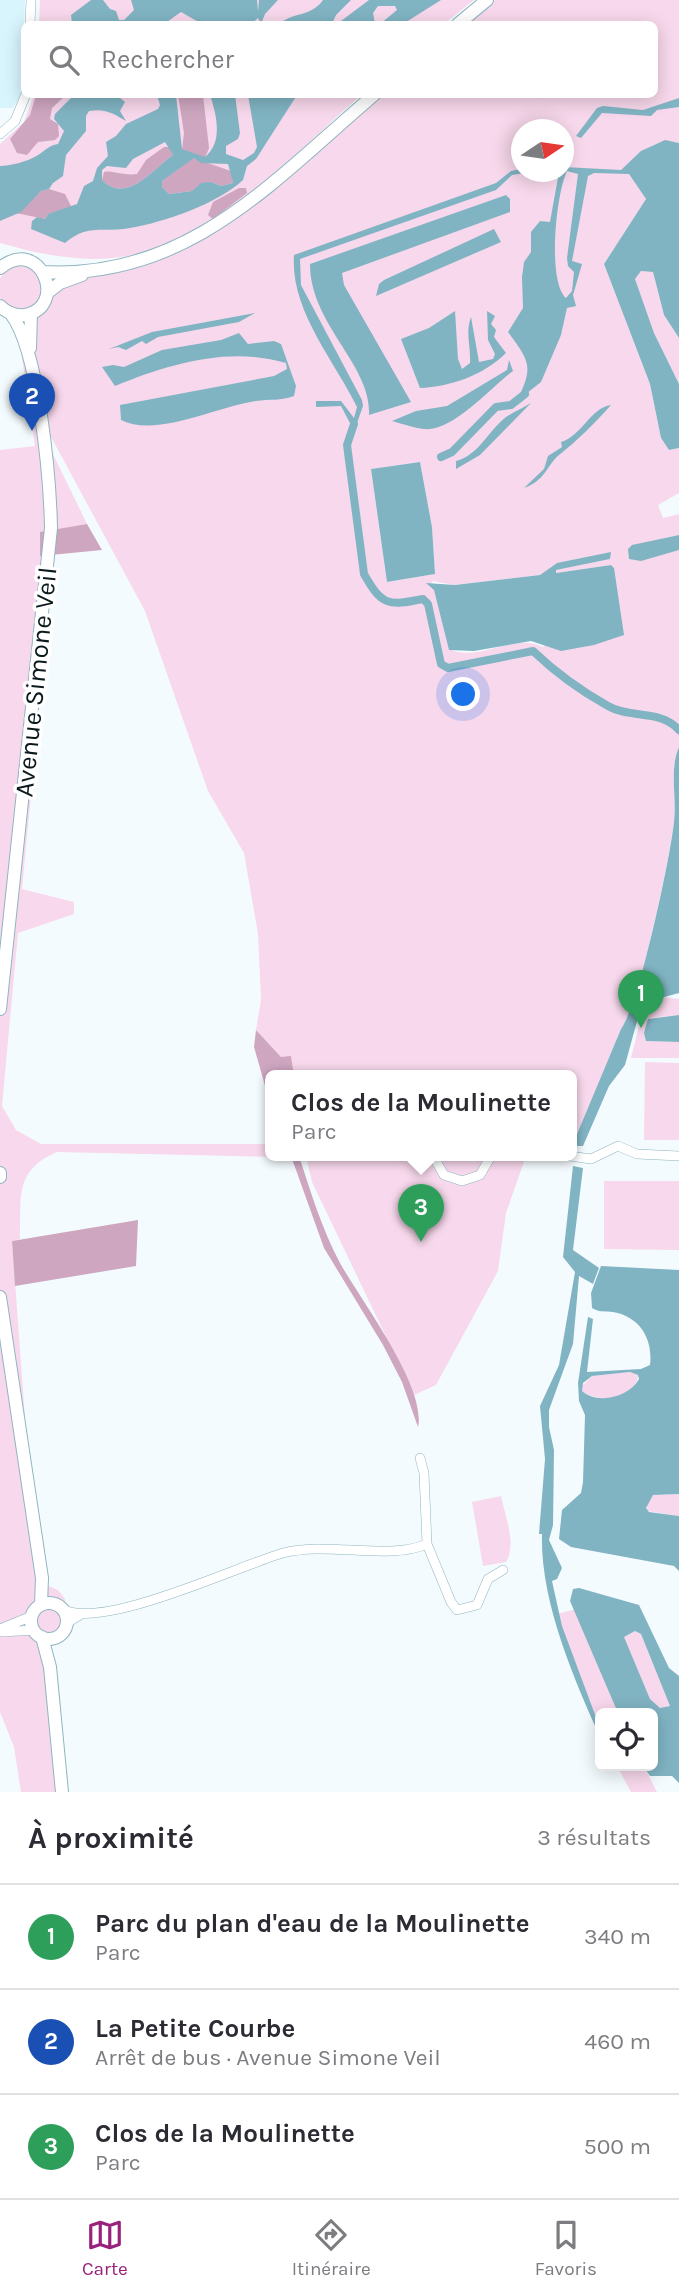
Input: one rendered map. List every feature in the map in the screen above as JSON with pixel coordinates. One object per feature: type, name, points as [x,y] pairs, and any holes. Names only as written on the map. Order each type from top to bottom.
[{"type":"main road","points":[[462,21],[487,0]]},
{"type":"main road","points":[[6,310],[31,313],[38,308],[47,293],[61,283],[166,253],[217,225],[370,98]]},
{"type":"main road","points":[[1,266],[20,259],[37,265],[43,272],[47,293]]},
{"type":"main road","points":[[43,272],[92,272]]},
{"type":"main road","name":"Avenue Simone Veil","points":[[6,310],[19,325],[30,355]]},
{"type":"main road","name":"Avenue Simone Veil","points":[[0,1009],[51,544],[50,486],[30,355],[31,313]]},
{"type":"main road","points":[[0,1297],[42,1578],[41,1605],[32,1616],[50,1667],[62,1792]]},
{"type":"main road","points":[[42,1578],[67,1623],[60,1635],[50,1667]]},
{"type":"main road","points":[[41,1605],[59,1607]]},
{"type":"main road","points":[[38,1634],[60,1635]]},
{"type":"street","points":[[30,21],[31,0]]},
{"type":"street","points":[[0,134],[15,121],[24,98]]},
{"type":"street","points":[[577,1157],[591,1160],[618,1146],[637,1154],[679,1156]]},
{"type":"street","points":[[436,1161],[444,1175],[461,1181],[480,1175],[488,1161]]},
{"type":"street","points":[[420,1458],[424,1473],[426,1544],[439,1577],[457,1610],[478,1605],[488,1579],[503,1570]]},
{"type":"street","points":[[59,1607],[71,1614],[146,1601],[284,1553],[318,1548],[404,1551],[426,1544]]},
{"type":"street","points":[[67,1623],[85,1613]]},
{"type":"street","points":[[0,1630],[32,1616]]},
{"type":"street","points":[[0,1630],[38,1634]]},
{"type":"shaded area","points":[[0,0],[25,0],[24,21],[21,21],[21,97],[12,108],[0,108]]},
{"type":"shaded area","points":[[40,0],[474,0],[448,21],[39,21]]},
{"type":"shaded area","points":[[495,0],[679,0],[679,143],[661,142],[649,148],[628,172],[646,199],[604,264],[650,384],[661,438],[669,450],[679,448],[679,493],[658,505],[663,518],[679,514],[679,535],[630,546],[646,559],[679,550],[679,747],[674,765],[675,813],[660,897],[637,991],[577,1134],[577,1070],[293,1070],[291,1057],[281,1057],[256,1030],[261,1000],[258,934],[244,853],[208,791],[145,611],[50,435],[50,448],[87,524],[40,533],[54,556],[22,889],[74,902],[74,914],[18,933],[2,1106],[16,1130],[41,1144],[265,1144],[265,1157],[57,1152],[33,1168],[26,1177],[21,1198],[20,1239],[12,1241],[37,1581],[58,1590],[65,1599],[67,1610],[63,1632],[51,1647],[46,1671],[64,1792],[21,1792],[14,1747],[0,1712],[0,450],[35,446],[22,358],[23,324],[33,318],[55,282],[153,263],[189,248],[248,208],[379,98],[658,98],[658,21],[470,21]],"holes":[[[420,462],[432,527],[435,574],[387,582],[371,469]],[[610,559],[555,570],[556,573],[611,565],[543,647],[520,643],[484,651],[460,652],[449,649],[432,581],[455,585],[540,575],[557,563]]]},
{"type":"shaded area","points":[[33,98],[358,98],[280,168],[220,215],[155,249],[106,259],[45,254],[0,243],[0,144],[24,122]]},
{"type":"shaded area","points":[[35,98],[63,98],[52,108],[50,119],[58,124],[59,136],[55,140],[38,142],[27,155],[17,153],[10,139],[30,115]]},
{"type":"shaded area","points":[[178,98],[203,98],[209,148],[205,158],[182,150],[184,133]]},
{"type":"shaded area","points":[[164,147],[169,147],[173,155],[130,187],[111,187],[102,180],[104,172],[137,174],[146,160]]},
{"type":"shaded area","points":[[193,158],[231,171],[233,183],[221,186],[211,182],[192,191],[169,194],[162,187],[162,181]]},
{"type":"shaded area","points":[[239,188],[246,188],[247,193],[213,219],[208,215],[213,202]]},
{"type":"shaded area","points":[[49,189],[65,194],[72,208],[48,214],[45,219],[16,213],[41,191]]},
{"type":"shaded area","points":[[20,266],[36,272],[42,288],[36,304],[20,310],[4,304],[-1,284],[4,272]]},
{"type":"shaded area","points":[[641,271],[653,272],[664,315],[679,338],[679,384],[654,333],[637,285],[635,279]]},
{"type":"shaded area","points":[[87,524],[102,550],[40,556],[40,532]]},
{"type":"shaded area","points":[[662,997],[679,999],[679,1015],[650,1018],[647,1041],[679,1042],[679,1058],[631,1058],[645,1002]]},
{"type":"shaded area","points":[[256,1030],[281,1057],[291,1056],[293,1070],[265,1070],[265,1086],[254,1047]]},
{"type":"shaded area","points":[[645,1062],[679,1063],[679,1140],[644,1140]]},
{"type":"shaded area","points":[[293,1161],[301,1161],[317,1211],[340,1263],[403,1367],[418,1410],[418,1427],[402,1382],[383,1345],[324,1248]]},
{"type":"shaded area","points":[[307,1161],[524,1161],[506,1213],[498,1271],[436,1385],[414,1395],[312,1182]]},
{"type":"shaded area","points":[[604,1181],[679,1181],[679,1250],[604,1249]]},
{"type":"shaded area","points":[[138,1220],[136,1266],[15,1286],[12,1241]]},
{"type":"shaded area","points":[[630,1372],[638,1375],[636,1383],[624,1394],[606,1398],[582,1391],[582,1386],[592,1376]]},
{"type":"shaded area","points":[[679,1494],[679,1516],[647,1511],[647,1501],[653,1495]]},
{"type":"shaded area","points":[[501,1496],[509,1530],[509,1555],[506,1562],[483,1566],[472,1502]]},
{"type":"shaded area","points":[[576,1609],[616,1708],[595,1708],[595,1720],[557,1614]]},
{"type":"shaded area","points":[[635,1631],[641,1634],[670,1706],[660,1708],[650,1699],[623,1637]]},
{"type":"shaded area","points":[[620,1771],[646,1771],[657,1792],[631,1792]]},
{"type":"water","points":[[91,0],[103,0],[110,9],[116,11],[119,20],[124,20],[134,10],[131,0],[257,0],[258,11],[259,0],[278,0],[262,21],[258,18],[254,21],[197,21],[181,12],[168,21],[72,21],[71,15]]},
{"type":"water","points":[[323,0],[351,0],[333,21],[283,21],[307,12]]},
{"type":"water","points":[[369,0],[441,0],[408,21],[384,21],[397,10],[395,6],[378,6],[373,13],[374,21],[341,21]]},
{"type":"water","points":[[71,98],[120,98],[125,102],[120,111],[126,121],[105,111],[89,111],[86,116],[86,131],[66,155],[63,176],[49,189],[41,191],[21,212],[0,221],[0,166],[29,160],[58,144],[64,131],[54,119],[55,114]]},
{"type":"water","points":[[158,98],[176,98],[182,149],[205,157],[214,144],[217,128],[211,98],[235,98],[240,133],[238,139],[226,146],[226,154],[243,160],[254,153],[257,147],[249,98],[295,98],[256,159],[247,166],[243,180],[205,204],[174,217],[144,225],[81,233],[65,243],[31,229],[32,221],[37,217],[45,219],[48,214],[77,204],[84,186],[93,181],[97,168],[108,156],[106,142],[116,136],[126,124],[158,109]],"holes":[[[165,142],[173,155],[130,187],[111,187],[102,180],[102,170],[107,166],[126,168],[133,159]],[[194,158],[201,163],[228,164],[233,183],[221,186],[211,182],[201,183],[192,191],[169,194],[162,187],[162,181]]]},
{"type":"water","points":[[679,98],[679,107],[657,110],[651,116],[602,113],[581,138],[576,136],[597,108],[603,106],[643,110]]},
{"type":"water","points":[[665,140],[679,143],[679,338],[664,315],[653,272],[641,271],[635,279],[654,333],[679,384],[679,448],[669,450],[661,438],[650,384],[604,264],[646,199],[629,174],[594,173],[588,176],[572,261],[582,264],[573,295],[576,306],[567,308],[561,335],[541,382],[517,401],[526,380],[527,365],[508,332],[523,308],[522,277],[524,262],[531,252],[531,232],[540,221],[550,222],[557,182],[563,182],[557,217],[555,256],[560,289],[566,298],[572,291],[574,272],[568,266],[567,258],[578,174],[574,173],[574,168],[621,170],[641,151]]},
{"type":"water","points":[[511,171],[511,176],[496,190],[300,259],[301,285],[362,400],[363,406],[350,443],[351,425],[341,406],[316,407],[316,401],[341,401],[354,418],[357,407],[306,315],[295,275],[294,255],[496,183]]},
{"type":"water","points":[[506,195],[510,199],[510,212],[342,273],[344,285],[411,402],[369,415],[361,379],[320,306],[313,286],[310,264]]},
{"type":"water","points":[[494,229],[501,242],[376,296],[379,284],[384,280]]},
{"type":"water","points":[[455,311],[458,359],[462,369],[470,363],[468,334],[471,317],[479,362],[493,359],[495,354],[488,340],[487,311],[495,316],[491,324],[496,330],[494,337],[506,353],[488,368],[466,378],[420,388],[401,339],[429,328]]},
{"type":"water","points":[[255,313],[239,322],[158,337],[146,344],[142,341],[126,350],[118,347],[109,349],[152,332]]},
{"type":"water","points":[[239,333],[248,344],[274,341],[281,344],[296,386],[294,396],[241,404],[170,423],[136,425],[121,420],[120,405],[274,376],[287,369],[286,363],[265,358],[221,357],[156,371],[115,386],[102,367],[124,367],[162,350],[221,340]]},
{"type":"water","points":[[509,360],[513,371],[471,408],[447,424],[424,429],[392,421],[416,411],[447,406],[507,370]]},
{"type":"water","points":[[531,403],[480,455],[456,469],[456,461],[471,454],[506,417]]},
{"type":"water","points":[[611,405],[555,459],[541,477],[524,488],[544,469],[548,456],[562,447],[561,442],[575,434],[597,411]]},
{"type":"water","points":[[420,462],[432,527],[435,574],[387,582],[371,469]]},
{"type":"water","points":[[679,535],[679,550],[641,561],[629,559],[628,549],[632,545]]},
{"type":"water","points":[[611,552],[610,559],[556,570],[556,573],[611,565],[614,568],[624,635],[594,645],[561,651],[531,641],[474,651],[449,650],[434,590],[426,583],[455,585],[540,575],[557,563]]},
{"type":"water","points":[[679,747],[679,993],[642,1003],[625,1065],[609,1086],[583,1146],[577,1146],[577,1134],[628,1015],[645,963],[671,841],[675,813],[676,756]]},
{"type":"water","points":[[679,1015],[679,1042],[646,1041],[644,1033],[648,1019]]},
{"type":"water","points":[[573,1166],[583,1168],[573,1250],[599,1268],[593,1284],[579,1276],[573,1344],[549,1410],[549,1427],[554,1450],[553,1525],[549,1540],[562,1568],[557,1579],[552,1581],[562,1626],[595,1715],[595,1726],[579,1689],[552,1611],[546,1585],[542,1534],[539,1534],[545,1459],[540,1406],[559,1365],[575,1272],[563,1257]]},
{"type":"water","points":[[601,1266],[679,1270],[679,1494],[653,1495],[646,1508],[649,1512],[679,1516],[679,1571],[674,1566],[571,1547],[559,1539],[562,1510],[581,1493],[583,1482],[585,1415],[579,1401],[578,1383],[588,1317],[593,1319],[587,1372],[641,1369],[650,1365],[647,1339],[638,1324],[623,1315],[592,1308],[591,1293]],"holes":[[[630,1372],[638,1375],[639,1379],[634,1385],[613,1397],[596,1398],[582,1391],[583,1383],[592,1376]]]},
{"type":"water","points":[[579,1588],[639,1605],[669,1668],[679,1676],[679,1783],[672,1776],[650,1776],[646,1771],[658,1771],[658,1708],[616,1708],[570,1601],[573,1589]],"holes":[[[635,1631],[641,1634],[670,1706],[660,1708],[650,1699],[624,1637]]]},
{"type":"waterway","points":[[441,457],[452,452],[496,407],[511,405],[525,394]]},
{"type":"waterway","points":[[354,424],[347,445],[364,574],[381,598],[387,601],[402,603],[423,599],[428,604],[441,664],[448,668],[533,651],[569,681],[608,706],[663,719],[679,730]]},
{"type":"place","name":"La Petite Courbe","points":[[32,431]]},
{"type":"place","name":"Parc du plan d'eau de la Moulinette","points":[[641,1028]]},
{"type":"place","name":"Clos de la Moulinette","points":[[421,1242]]}]
